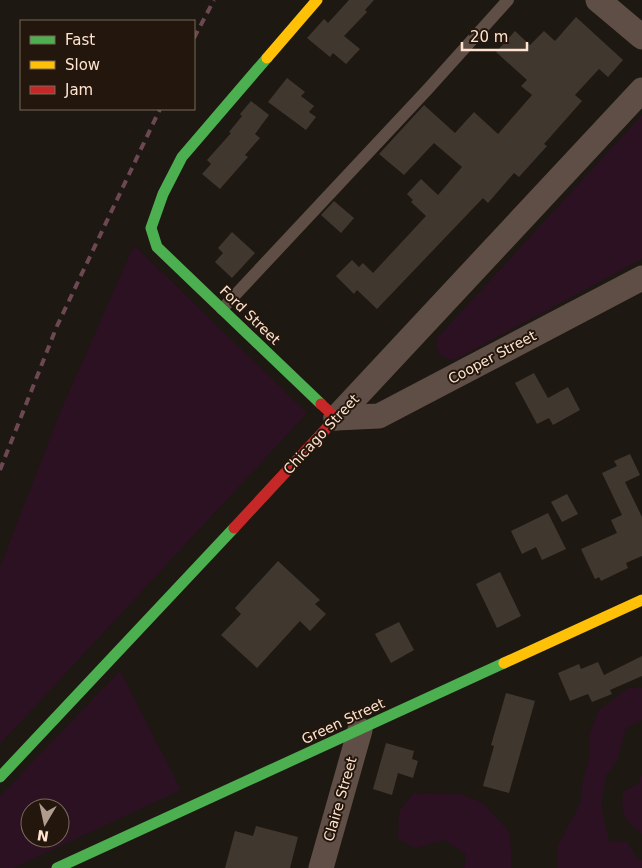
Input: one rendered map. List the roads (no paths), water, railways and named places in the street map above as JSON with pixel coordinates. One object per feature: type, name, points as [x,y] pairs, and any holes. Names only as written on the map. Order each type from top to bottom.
[{"type":"street","name":"Ford Street","points":[[317,0],[182,158],[163,194],[151,228],[158,247],[336,418]]},
{"type":"street","points":[[598,0],[642,37]]},
{"type":"street","name":"Chicago Street","points":[[0,777],[642,90]]},
{"type":"street","name":"Cooper Street","points":[[336,418],[379,416],[642,278]]},
{"type":"street","name":"Green Street","points":[[57,868],[642,600]]},
{"type":"street","name":"Claire Street","points":[[321,868],[360,730]]},
{"type":"lane","points":[[222,309],[427,90],[508,0]]},
{"type":"railway","points":[[195,36],[214,0]]},
{"type":"railway","points":[[0,470],[57,326],[160,110]]}]
